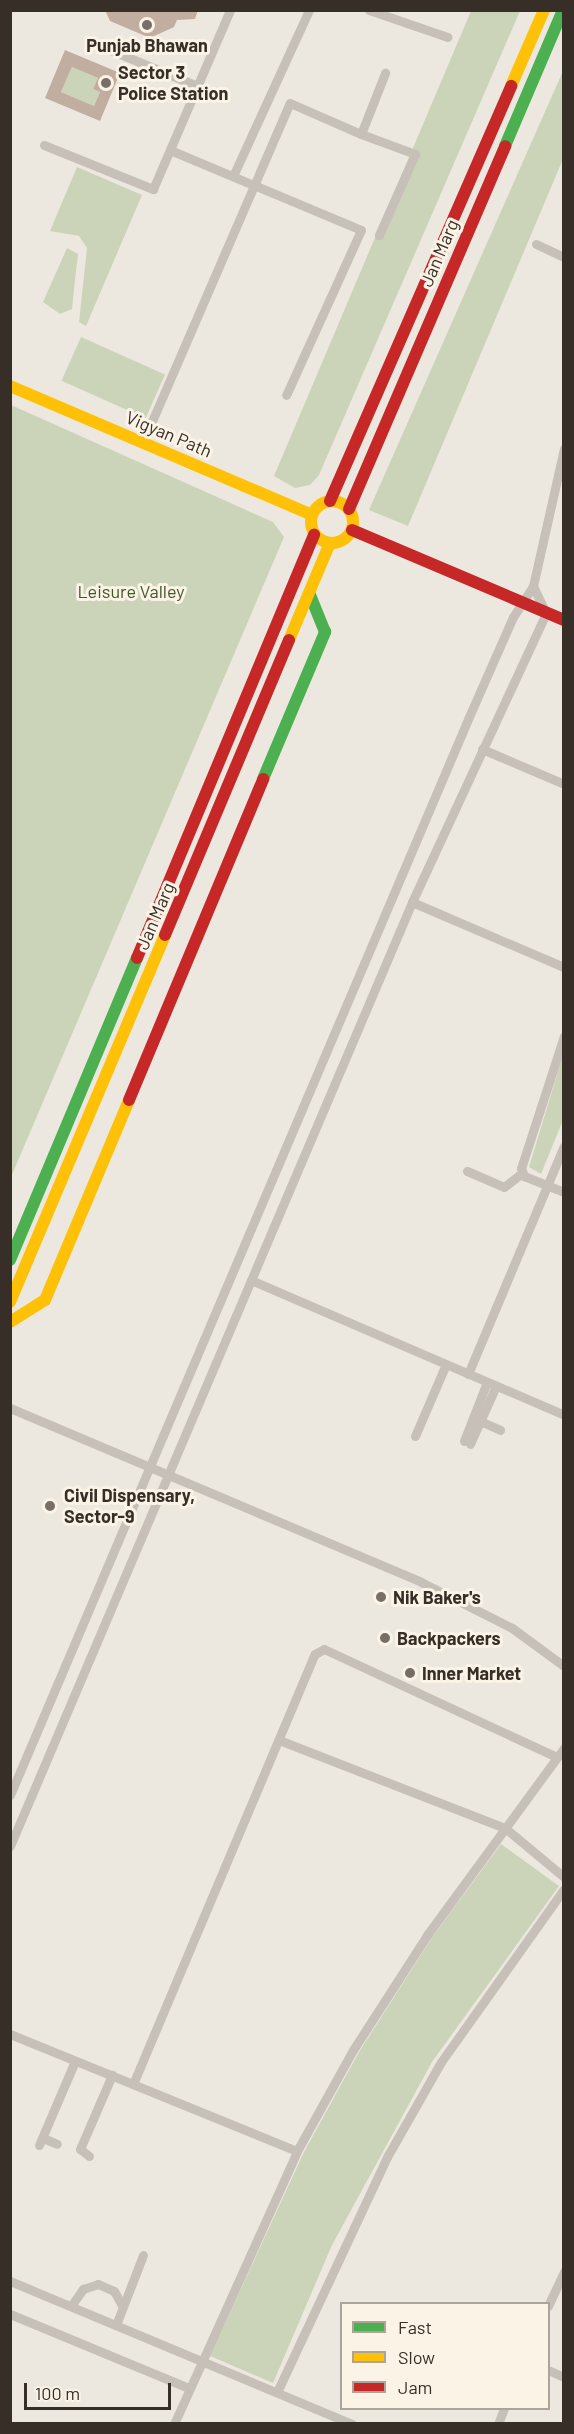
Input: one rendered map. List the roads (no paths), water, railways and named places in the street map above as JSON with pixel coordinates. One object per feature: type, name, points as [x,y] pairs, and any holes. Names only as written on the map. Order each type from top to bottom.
[{"type":"main road","name":"Jan Marg","points":[[330,501],[544,10]]},
{"type":"main road","name":"Jan Marg","points":[[349,509],[562,10]]},
{"type":"main road","name":"Vigyan Path","points":[[10,386],[312,515]]},
{"type":"main road","points":[[330,501],[349,509],[352,530],[341,542],[330,543],[314,534],[312,515],[330,501]]},
{"type":"main road","points":[[352,530],[564,620]]},
{"type":"main road","name":"Jan Marg","points":[[10,1260],[314,534]]},
{"type":"main road","name":"Jan Marg","points":[[10,1302],[330,543]]},
{"type":"main road","points":[[10,1322],[45,1300],[325,632],[310,595]]},
{"type":"street","points":[[44,145],[153,189],[230,10]]},
{"type":"street","points":[[233,176],[309,10]]},
{"type":"street","points":[[369,10],[448,37]]},
{"type":"street","points":[[91,42],[197,86]]},
{"type":"street","points":[[361,134],[385,73]]},
{"type":"street","points":[[143,442],[255,186],[290,103],[361,134],[415,154],[382,236],[362,230],[255,186],[170,150]]},
{"type":"street","points":[[286,395],[362,230]]},
{"type":"street","points":[[537,244],[564,257]]},
{"type":"street","points":[[10,1796],[522,601],[533,586],[564,448]]},
{"type":"street","points":[[10,1846],[412,902],[546,613],[533,586]]},
{"type":"street","points":[[482,749],[564,784]]},
{"type":"street","points":[[412,902],[564,967]]},
{"type":"street","points":[[467,1171],[499,1186],[522,1173],[564,1036]]},
{"type":"street","points":[[468,1374],[564,1146]]},
{"type":"street","points":[[522,1173],[564,1192]]},
{"type":"street","points":[[251,1280],[564,1415]]},
{"type":"street","points":[[415,1436],[446,1364]]},
{"type":"street","points":[[491,1384],[480,1421],[467,1442],[491,1384]]},
{"type":"street","points":[[10,1408],[421,1582],[512,1628],[564,1666]]},
{"type":"street","points":[[480,1421],[500,1430]]},
{"type":"street","points":[[133,2084],[315,1654],[324,1649],[556,1757]]},
{"type":"street","points":[[279,1740],[505,1828],[564,1877]]},
{"type":"street","points":[[174,2424],[297,2151],[365,2031],[505,1828],[564,1748]]},
{"type":"street","points":[[277,2392],[387,2157],[441,2062],[564,1889]]},
{"type":"street","points":[[10,2034],[297,2151]]},
{"type":"street","points":[[57,2144],[41,2141],[75,2061]]},
{"type":"street","points":[[89,2156],[80,2149],[112,2076]]},
{"type":"street","points":[[116,2325],[143,2255]]},
{"type":"street","points":[[550,2304],[564,2271]]},
{"type":"street","points":[[10,2280],[352,2424]]},
{"type":"street","points":[[71,2306],[83,2289],[98,2284],[114,2291],[123,2307]]},
{"type":"street","points":[[10,2314],[189,2388]]},
{"type":"street","points":[[550,2370],[564,2377]]},
{"type":"place","name":"Punjab Bhawan","points":[[147,25]]},
{"type":"place","name":"Sector 3 Police Station","points":[[106,83]]},
{"type":"place","name":"Civil Dispensary, Sector-9","points":[[50,1506]]},
{"type":"place","name":"Nik Baker's","points":[[381,1597]]},
{"type":"place","name":"Backpackers","points":[[385,1638]]},
{"type":"place","name":"Inner Market","points":[[410,1673]]},
{"type":"park label","name":"Leisure Valley","points":[[131,591]]}]
